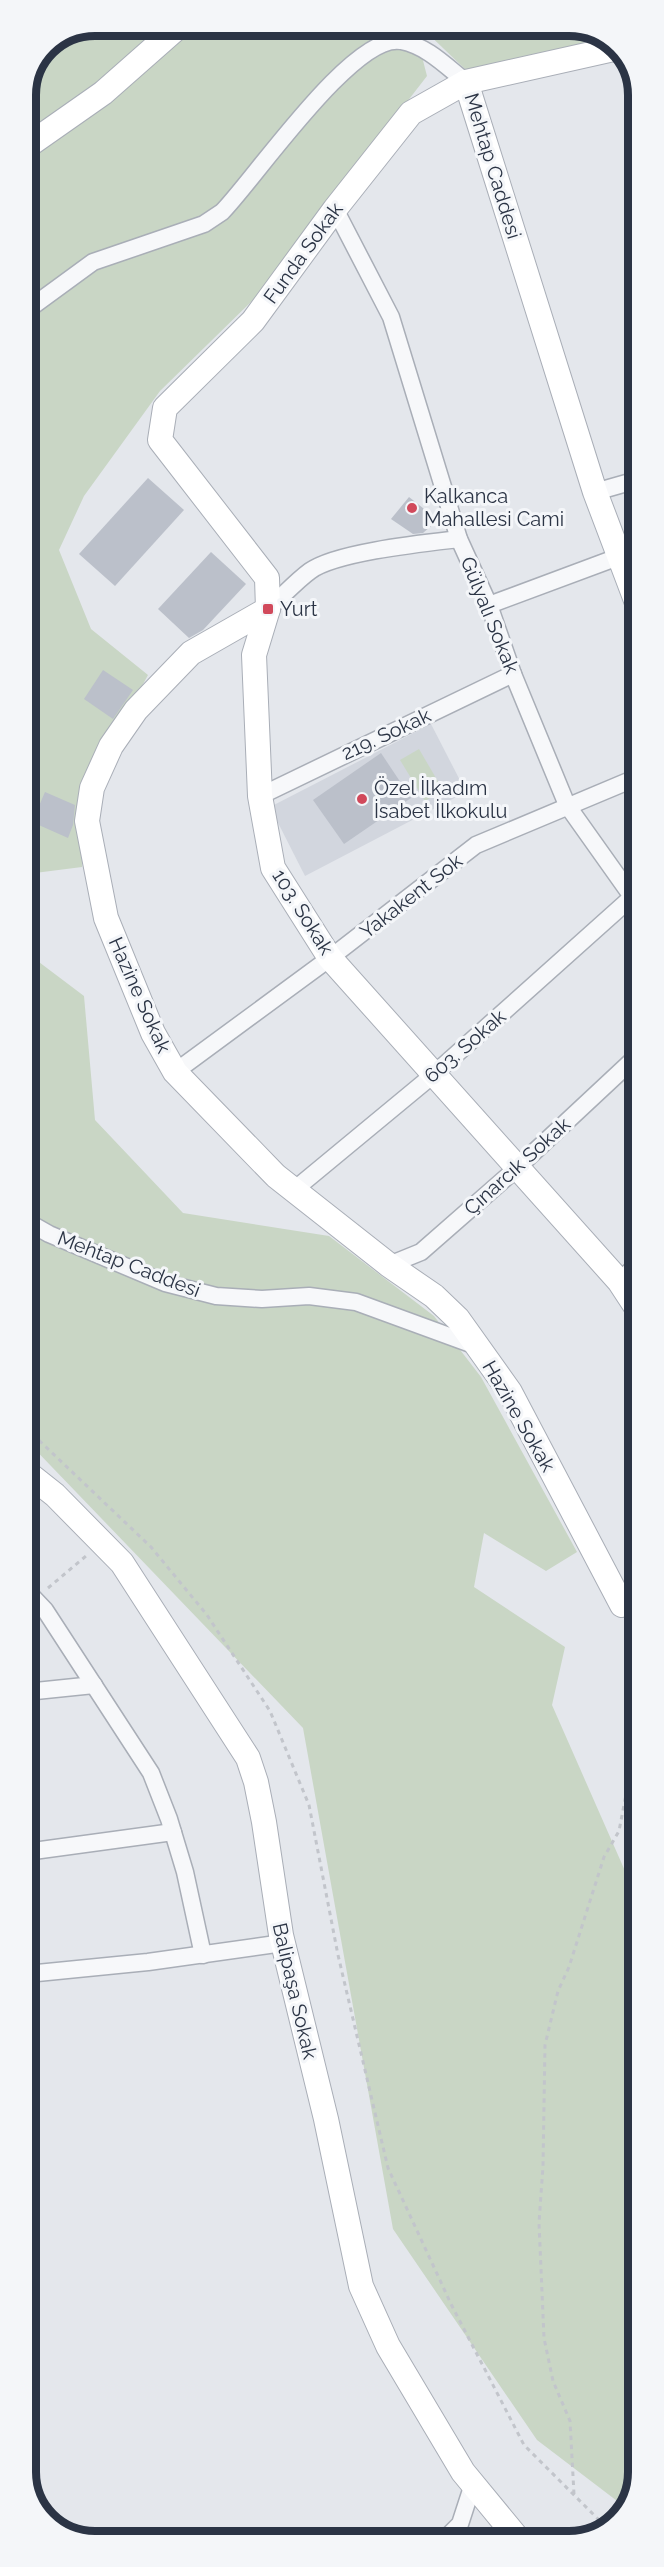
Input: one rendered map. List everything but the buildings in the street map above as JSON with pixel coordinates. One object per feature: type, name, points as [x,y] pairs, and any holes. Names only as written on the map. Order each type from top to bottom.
[{"type":"street","points":[[36,140],[103,93],[168,36]]},
{"type":"street","name":"Mehtap Caddesi","points":[[36,304],[93,262],[204,224],[222,212],[304,111],[338,76],[373,50],[398,40],[422,47],[466,82],[595,492],[628,580]]},
{"type":"street","name":"Funda Sokak","points":[[160,440],[165,408],[253,321],[335,209],[411,113],[466,82],[607,50]]},
{"type":"street","name":"Gülyalı Sokak","points":[[335,209],[391,317],[459,539],[489,605],[513,674],[567,805],[628,891]]},
{"type":"street","name":"103. Sokak","points":[[160,440],[267,578],[268,609],[254,655],[260,796],[273,868],[330,958],[619,1281],[628,1295]]},
{"type":"street","points":[[595,492],[628,483]]},
{"type":"street","name":"Hazine Sokak","points":[[459,539],[403,545],[345,558],[311,570],[268,609],[191,653],[136,710],[111,746],[92,788],[87,821],[106,918],[153,1033],[176,1072],[276,1176],[389,1265],[434,1296],[458,1319],[510,1392],[628,1597]]},
{"type":"street","points":[[489,605],[618,557]]},
{"type":"street","name":"219. Sokak","points":[[260,796],[513,674]]},
{"type":"street","name":"Yakakent Sok","points":[[176,1072],[330,958],[476,845],[628,781]]},
{"type":"street","name":"603. Sokak","points":[[294,1190],[433,1075],[628,907]]},
{"type":"street","name":"Çınarcık Sokak","points":[[389,1265],[420,1252],[518,1167],[628,1064]]},
{"type":"street","name":"Mehtap Caddesi","points":[[36,1227],[175,1285],[216,1296],[262,1299],[309,1296],[356,1302],[479,1347]]},
{"type":"street","points":[[619,1281],[628,1273]]},
{"type":"street","name":"Balipaşa Sokak","points":[[36,1480],[56,1495],[122,1563],[248,1758],[256,1782],[264,1822],[283,1943],[326,2120],[362,2286],[388,2346],[463,2472],[512,2531]]},
{"type":"street","points":[[36,1601],[151,1773],[185,1872],[202,1955]]},
{"type":"street","points":[[36,1691],[94,1685]]},
{"type":"street","points":[[36,1851],[173,1832]]},
{"type":"street","points":[[36,1973],[202,1955],[283,1943]]},
{"type":"street","points":[[453,2531],[460,2524],[473,2484]]},
{"type":"path","points":[[36,1438],[151,1547],[207,1615],[270,1711],[309,1805],[338,1955],[388,2168],[451,2304],[524,2445],[601,2522]]},
{"type":"path","points":[[36,1590],[102,1542]]},
{"type":"path","points":[[628,1613],[628,1644]]},
{"type":"path","points":[[574,2495],[570,2421],[553,2381],[544,2338],[539,2223],[543,2166],[545,2045],[558,1991],[569,1967],[604,1857],[619,1832],[628,1784]]},
{"type":"shaded area","points":[[431,724],[466,792],[305,876],[270,807]]},
{"type":"green space","points":[[95,36],[417,36],[427,76],[255,298],[160,391],[84,496],[59,550],[91,629],[148,675],[81,799],[82,867],[36,873],[36,95],[37,84],[43,68],[62,46],[84,37]]},
{"type":"green space","points":[[430,36],[573,36],[596,43],[468,72]]},
{"type":"green space","points":[[419,749],[443,790],[425,801],[400,760]]},
{"type":"green space","points":[[36,960],[84,996],[95,1120],[183,1213],[329,1236],[434,1316],[481,1377],[577,1552],[546,1571],[484,1533],[474,1587],[565,1647],[552,1705],[628,1878],[628,2472],[625,2491],[619,2502],[537,2440],[393,2229],[303,1728],[36,1450]]},
{"type":"place","name":"Kalkanca Mahallesi Cami","points":[[412,508]]},
{"type":"place","name":"Yurt","points":[[268,609]]},
{"type":"place","name":"Özel İlkadım İsabet İlkokulu","points":[[362,799]]}]
